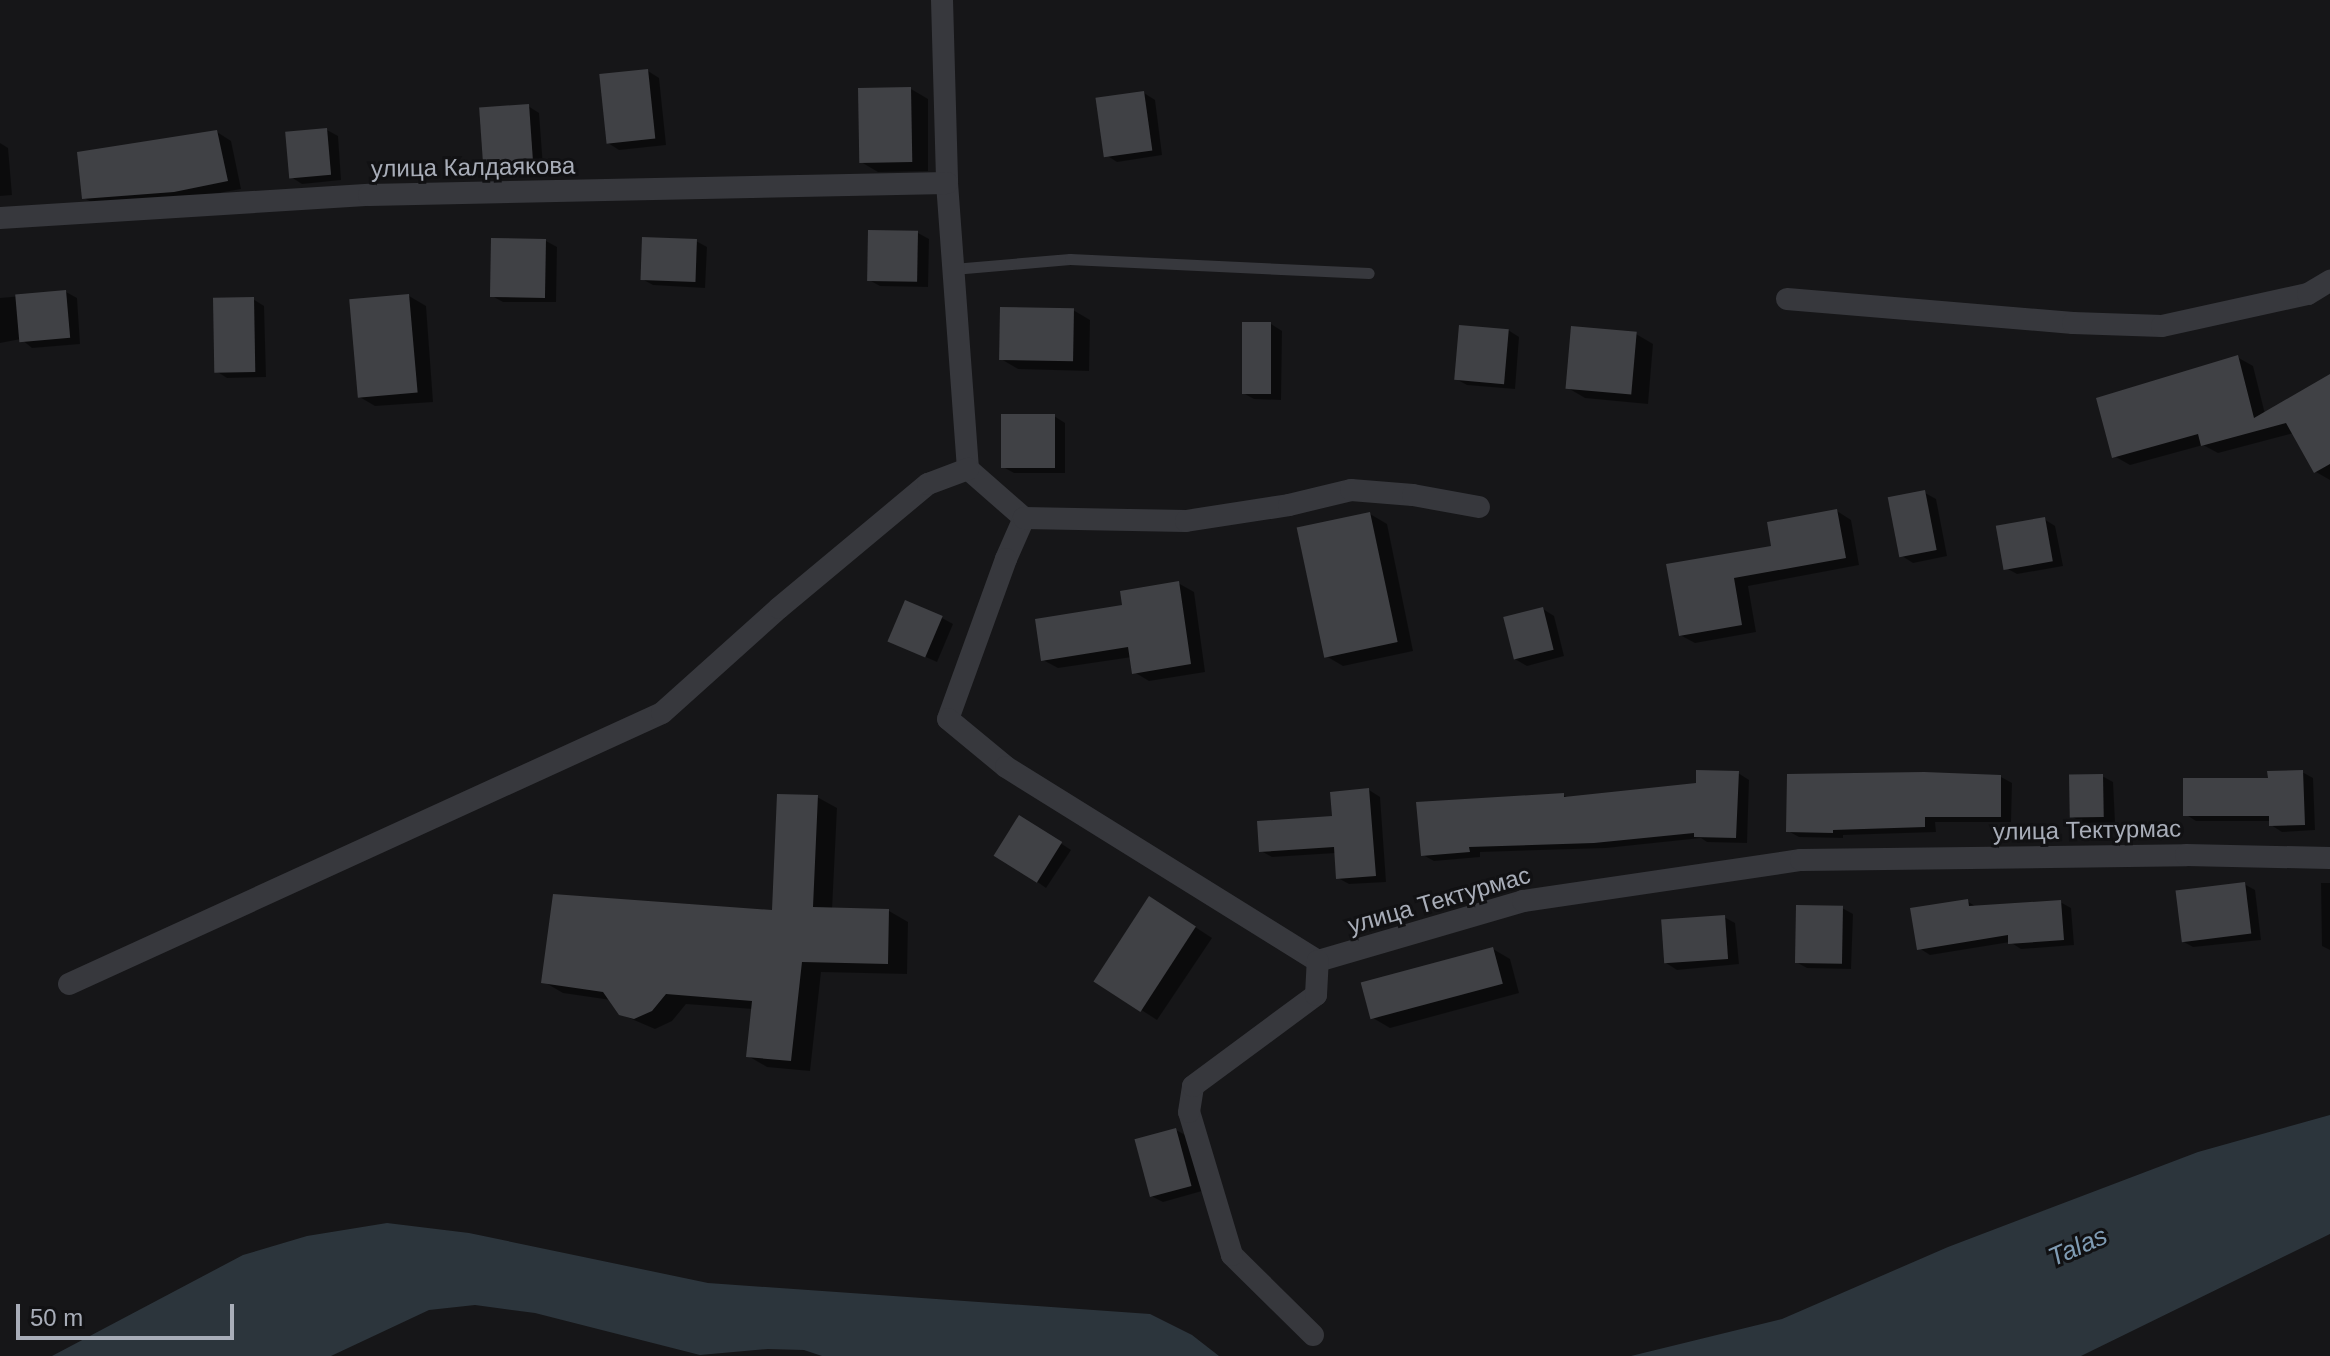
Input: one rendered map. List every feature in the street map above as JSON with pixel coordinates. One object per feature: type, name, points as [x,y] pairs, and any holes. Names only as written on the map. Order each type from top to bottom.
[{"type":"street","points":[[942,0],[947,183],[968,469],[1024,518],[1186,521],[1289,505],[1351,490],[1413,495],[1479,507]]},
{"type":"street","name":"улица Калдаякова","points":[[0,218],[369,195],[947,183]]},
{"type":"street","points":[[1787,299],[2073,323],[2162,326],[2308,294],[2330,281]]},
{"type":"street","points":[[69,984],[662,713],[779,608],[928,484],[968,469]]},
{"type":"street","points":[[1024,518],[948,719],[1006,767],[1318,961],[1316,995],[1193,1086],[1189,1112],[1232,1255],[1313,1335]]},
{"type":"street","name":"улица Тектурмас","points":[[1318,961],[1523,901],[1801,860],[2186,855],[2330,858]]},
{"type":"lane","points":[[953,269],[1070,259],[1369,273]]},
{"type":"water","name":"Talas","points":[[2330,1115],[2330,1234],[2081,1356],[1631,1356],[1782,1319],[1948,1247],[2198,1152]]},
{"type":"water","points":[[387,1223],[469,1233],[708,1283],[1150,1314],[1192,1335],[1219,1356],[822,1356],[804,1350],[768,1349],[700,1355],[535,1313],[475,1305],[429,1310],[331,1356],[52,1356],[243,1255],[307,1236]]},
{"type":"building","points":[[648,69],[655,139],[607,144],[599,74]]},
{"type":"building","points":[[911,87],[912,162],[859,163],[858,88]]},
{"type":"building","points":[[1144,91],[1152,150],[1104,157],[1095,98]]},
{"type":"building","points":[[529,104],[533,161],[483,164],[479,107]]},
{"type":"building","points":[[327,128],[331,175],[289,178],[285,132]]},
{"type":"building","points":[[217,130],[228,181],[174,192],[82,199],[77,152]]},
{"type":"building","points":[[868,230],[918,231],[917,282],[867,281]]},
{"type":"building","points":[[642,237],[697,239],[695,282],[640,280]]},
{"type":"building","points":[[491,238],[546,239],[545,298],[490,297]]},
{"type":"building","points":[[66,290],[70,338],[19,342],[15,294]]},
{"type":"building","points":[[409,294],[418,393],[358,398],[349,299]]},
{"type":"building","points":[[254,297],[255,372],[214,373],[213,298]]},
{"type":"building","points":[[1000,307],[1074,308],[1073,361],[999,360]]},
{"type":"building","points":[[1242,322],[1271,322],[1271,394],[1242,394]]},
{"type":"building","points":[[1459,325],[1509,329],[1504,384],[1454,380]]},
{"type":"building","points":[[1571,326],[1637,332],[1631,395],[1566,389]]},
{"type":"building","points":[[2238,355],[2254,418],[2330,374],[2330,464],[2314,473],[2286,423],[2201,446],[2198,434],[2112,458],[2096,398]]},
{"type":"building","points":[[1001,414],[1055,414],[1055,468],[1001,468]]},
{"type":"building","points":[[1925,490],[1937,550],[1899,557],[1888,497]]},
{"type":"building","points":[[1837,509],[1846,558],[1734,578],[1742,625],[1679,636],[1666,564],[1771,546],[1767,522]]},
{"type":"building","points":[[1370,512],[1398,642],[1324,658],[1297,528]]},
{"type":"building","points":[[2045,517],[2053,561],[2004,570],[1996,526]]},
{"type":"building","points":[[1179,581],[1191,664],[1132,674],[1128,647],[1041,661],[1035,619],[1122,605],[1120,591]]},
{"type":"building","points":[[905,600],[943,616],[925,657],[887,641]]},
{"type":"building","points":[[1543,607],[1554,650],[1514,660],[1503,617]]},
{"type":"building","points":[[1696,770],[1739,771],[1736,838],[1694,837],[1694,833],[1594,843],[1469,847],[1470,852],[1421,856],[1416,802],[1564,793],[1564,797],[1696,783]]},
{"type":"building","points":[[2303,770],[2305,825],[2269,826],[2269,816],[2183,816],[2183,778],[2268,778],[2267,771]]},
{"type":"building","points":[[1924,772],[2001,775],[2001,817],[1925,817],[1925,827],[1833,830],[1833,833],[1786,832],[1787,774]]},
{"type":"building","points":[[2103,774],[2104,817],[2070,818],[2069,775]]},
{"type":"building","points":[[1369,788],[1376,876],[1336,879],[1334,847],[1259,852],[1257,821],[1332,816],[1330,792]]},
{"type":"building","points":[[777,794],[818,795],[813,907],[889,909],[888,964],[802,962],[791,1061],[746,1057],[752,1001],[666,994],[652,1011],[634,1019],[619,1015],[603,992],[541,983],[553,894],[772,910]]},
{"type":"building","points":[[1019,815],[1062,842],[1037,883],[994,856]]},
{"type":"building","points":[[2245,882],[2251,934],[2182,942],[2176,891]]},
{"type":"building","points":[[1149,896],[1196,926],[1140,1012],[1093,982]]},
{"type":"building","points":[[1968,899],[1969,906],[2061,900],[2064,940],[2008,944],[2008,935],[1917,950],[1910,908]]},
{"type":"building","points":[[1796,905],[1843,906],[1842,964],[1795,963]]},
{"type":"building","points":[[1725,915],[1728,959],[1664,963],[1661,919]]},
{"type":"building","points":[[1493,947],[1503,984],[1371,1019],[1361,982]]},
{"type":"building","points":[[1176,1128],[1192,1186],[1150,1197],[1134,1139]]}]
